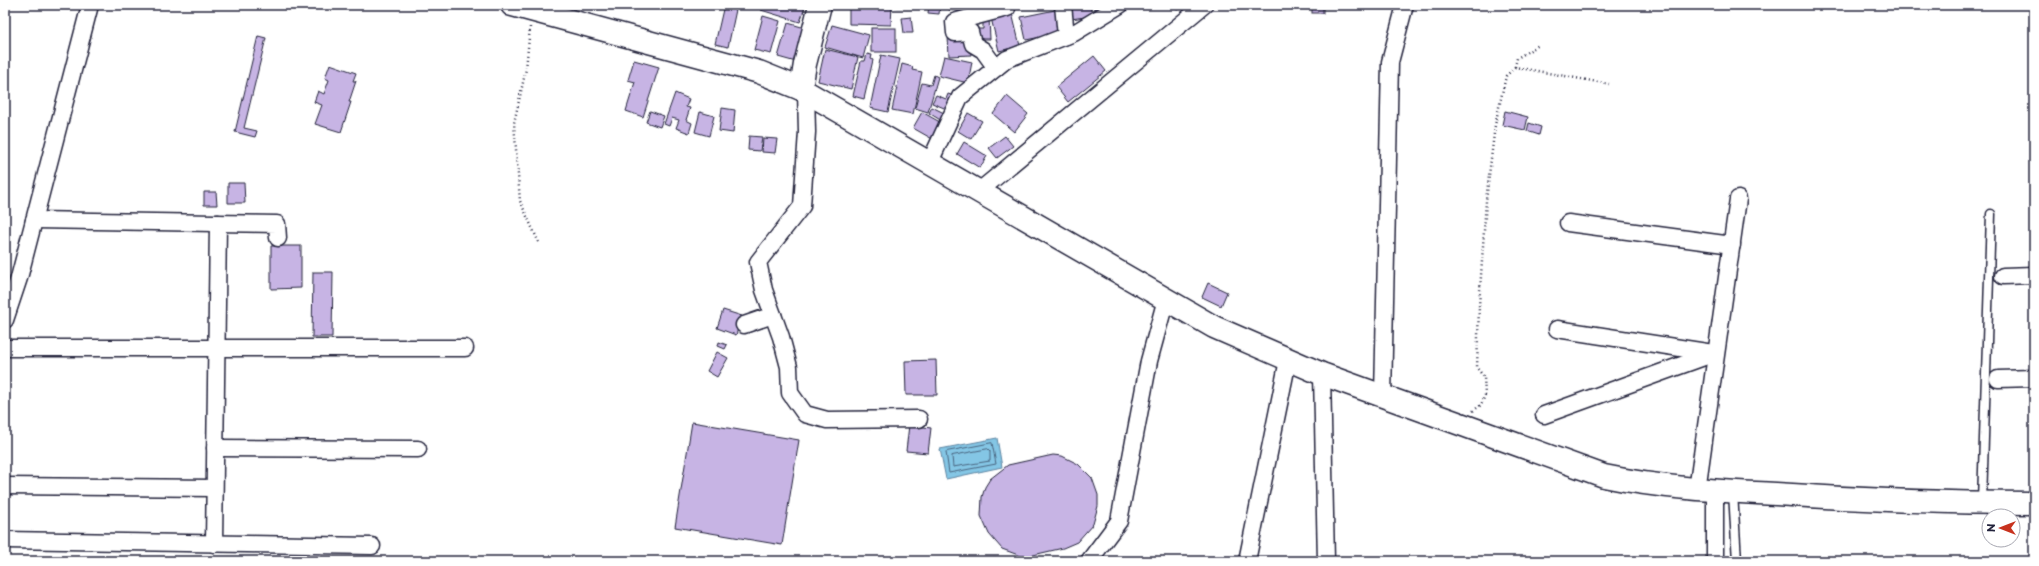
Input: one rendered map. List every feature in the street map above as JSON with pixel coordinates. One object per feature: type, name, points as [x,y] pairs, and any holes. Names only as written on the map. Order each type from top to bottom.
[{"type":"main road","points":[[804,90],[805,64],[820,5]]},
{"type":"main road","points":[[522,8],[759,72],[804,90],[929,164],[1214,327],[1322,374],[1604,476],[1644,484],[1715,491],[1922,503],[2034,503]]},
{"type":"street","points":[[5,320],[19,278],[90,5]]},
{"type":"street","points":[[996,68],[983,50],[973,44],[970,32],[955,33],[954,22],[1007,8],[1007,5]]},
{"type":"street","points":[[1063,5],[1066,36]]},
{"type":"street","points":[[929,164],[960,97],[1007,59],[1066,36],[1120,5]]},
{"type":"street","points":[[978,192],[1204,5]]},
{"type":"street","points":[[1383,397],[1390,62],[1405,5]]},
{"type":"street","points":[[804,90],[807,132],[802,206],[758,262],[764,290],[788,367],[790,393],[805,414],[827,420],[919,419]]},
{"type":"street","points":[[1715,561],[1715,353],[1738,199]]},
{"type":"street","points":[[34,220],[277,224],[278,238]]},
{"type":"street","points":[[1568,222],[1732,245]]},
{"type":"street","points":[[214,544],[218,223]]},
{"type":"street","points":[[2003,276],[2034,275]]},
{"type":"street","points":[[1089,561],[1119,521],[1149,361],[1166,299]]},
{"type":"street","points":[[744,325],[773,315]]},
{"type":"street","points":[[1557,329],[1715,353]]},
{"type":"street","points":[[5,348],[465,348]]},
{"type":"street","points":[[1544,414],[1715,353]]},
{"type":"street","points":[[1247,561],[1288,360]]},
{"type":"street","points":[[1322,374],[1326,561]]},
{"type":"street","points":[[1998,379],[2034,378]]},
{"type":"street","points":[[215,448],[418,449]]},
{"type":"street","points":[[5,486],[214,488]]},
{"type":"street","points":[[5,540],[372,546]]},
{"type":"lane","points":[[1982,503],[1991,214]]},
{"type":"lane","points":[[1715,491],[1737,561]]},
{"type":"path","points":[[522,8],[526,69],[514,123],[520,201],[540,245]]},
{"type":"path","points":[[1463,424],[1472,411],[1481,405],[1485,395],[1484,377],[1477,368],[1479,306],[1486,201],[1495,126],[1506,76],[1514,67],[1517,58],[1539,45]]},
{"type":"path","points":[[1514,67],[1609,84]]},
{"type":"water","points":[[997,438],[1002,467],[946,479],[940,449]]},
{"type":"building","points":[[724,5],[737,5],[728,47],[715,44]]},
{"type":"building","points":[[763,5],[800,5],[805,7],[800,22],[761,10]]},
{"type":"building","points":[[849,5],[892,5],[891,25],[849,24]]},
{"type":"building","points":[[896,5],[912,5],[912,7],[896,7]]},
{"type":"building","points":[[929,5],[940,5],[939,14],[928,13]]},
{"type":"building","points":[[949,5],[972,5],[971,12],[949,10]]},
{"type":"building","points":[[1069,5],[1090,5],[1092,16],[1071,19]]},
{"type":"building","points":[[1093,5],[1115,5],[1094,9]]},
{"type":"building","points":[[1173,5],[1183,5],[1177,10]]},
{"type":"building","points":[[1312,5],[1323,5],[1323,13],[1312,13]]},
{"type":"building","points":[[1324,5],[1337,5],[1337,7],[1324,7]]},
{"type":"building","points":[[1346,5],[1386,5],[1386,7],[1346,7]]},
{"type":"building","points":[[1055,10],[1060,33],[1026,40],[1021,17]]},
{"type":"building","points":[[1012,13],[1020,46],[999,51],[991,18]]},
{"type":"building","points":[[763,16],[780,21],[771,54],[754,50]]},
{"type":"building","points":[[911,17],[913,33],[904,33],[902,18]]},
{"type":"building","points":[[989,18],[990,39],[973,39],[972,20],[975,19],[975,29],[983,29],[983,19]]},
{"type":"building","points":[[788,23],[805,28],[796,62],[778,57]]},
{"type":"building","points":[[832,25],[869,35],[863,58],[825,47]]},
{"type":"building","points":[[871,28],[896,28],[896,52],[871,52]]},
{"type":"building","points":[[258,36],[266,38],[244,128],[257,131],[255,137],[235,132]]},
{"type":"building","points":[[971,36],[971,55],[949,56],[948,37]]},
{"type":"building","points":[[825,49],[858,57],[851,89],[818,81]]},
{"type":"building","points":[[867,54],[872,55],[871,59],[873,60],[864,99],[853,96],[861,61],[865,61]]},
{"type":"building","points":[[881,55],[900,59],[888,112],[870,108]]},
{"type":"building","points":[[944,56],[972,62],[968,83],[939,76]]},
{"type":"building","points":[[1094,56],[1106,71],[1068,102],[1056,87]]},
{"type":"building","points":[[634,60],[659,67],[643,117],[626,111],[635,82],[628,80]]},
{"type":"building","points":[[330,64],[356,73],[353,81],[356,81],[349,102],[351,102],[341,132],[315,124],[322,105],[314,102],[318,91],[324,94],[329,80],[325,78]]},
{"type":"building","points":[[902,64],[913,67],[912,70],[922,72],[913,114],[892,110]]},
{"type":"building","points":[[934,75],[938,77],[928,112],[915,108],[922,83],[931,85]]},
{"type":"building","points":[[675,93],[689,99],[686,107],[690,108],[686,120],[692,123],[689,133],[676,128],[679,120],[672,118],[669,126],[664,124]]},
{"type":"building","points":[[948,94],[954,96],[949,110],[932,103],[936,95],[946,99]]},
{"type":"building","points":[[1007,96],[1028,114],[1014,132],[993,114]]},
{"type":"building","points":[[932,107],[946,114],[942,121],[929,113]]},
{"type":"building","points":[[722,108],[735,110],[733,133],[719,131]]},
{"type":"building","points":[[650,111],[664,116],[660,127],[646,122]]},
{"type":"building","points":[[1505,111],[1528,117],[1525,130],[1502,125]]},
{"type":"building","points":[[700,112],[714,116],[709,136],[695,132]]},
{"type":"building","points":[[922,112],[945,125],[936,141],[913,128]]},
{"type":"building","points":[[968,113],[982,121],[971,139],[958,131]]},
{"type":"building","points":[[1529,123],[1541,127],[1539,135],[1527,131]]},
{"type":"building","points":[[749,136],[762,137],[760,151],[748,150]]},
{"type":"building","points":[[1005,136],[1013,146],[997,158],[989,148]]},
{"type":"building","points":[[763,138],[777,139],[775,153],[762,152]]},
{"type":"building","points":[[964,142],[987,156],[980,168],[957,154]]},
{"type":"building","points":[[228,183],[244,183],[245,203],[228,203]]},
{"type":"building","points":[[204,192],[216,192],[217,205],[204,205]]},
{"type":"building","points":[[271,246],[301,246],[301,288],[271,289]]},
{"type":"building","points":[[313,272],[333,272],[332,337],[312,337]]},
{"type":"building","points":[[1208,283],[1227,292],[1221,306],[1202,297]]},
{"type":"building","points":[[723,310],[742,316],[736,335],[717,328]]},
{"type":"building","points":[[719,342],[727,345],[725,349],[718,346]]},
{"type":"building","points":[[717,352],[728,358],[717,377],[707,371]]},
{"type":"building","points":[[936,360],[937,395],[906,395],[905,361]]},
{"type":"building","points":[[692,422],[799,440],[782,545],[675,527]]},
{"type":"building","points":[[909,425],[931,428],[928,453],[906,451]]},
{"type":"building","points":[[1053,455],[1062,456],[1078,464],[1092,478],[1098,495],[1098,506],[1093,524],[1077,542],[1063,548],[1029,556],[1021,556],[1002,549],[989,534],[981,516],[982,497],[985,487],[990,479],[1008,465]]}]
